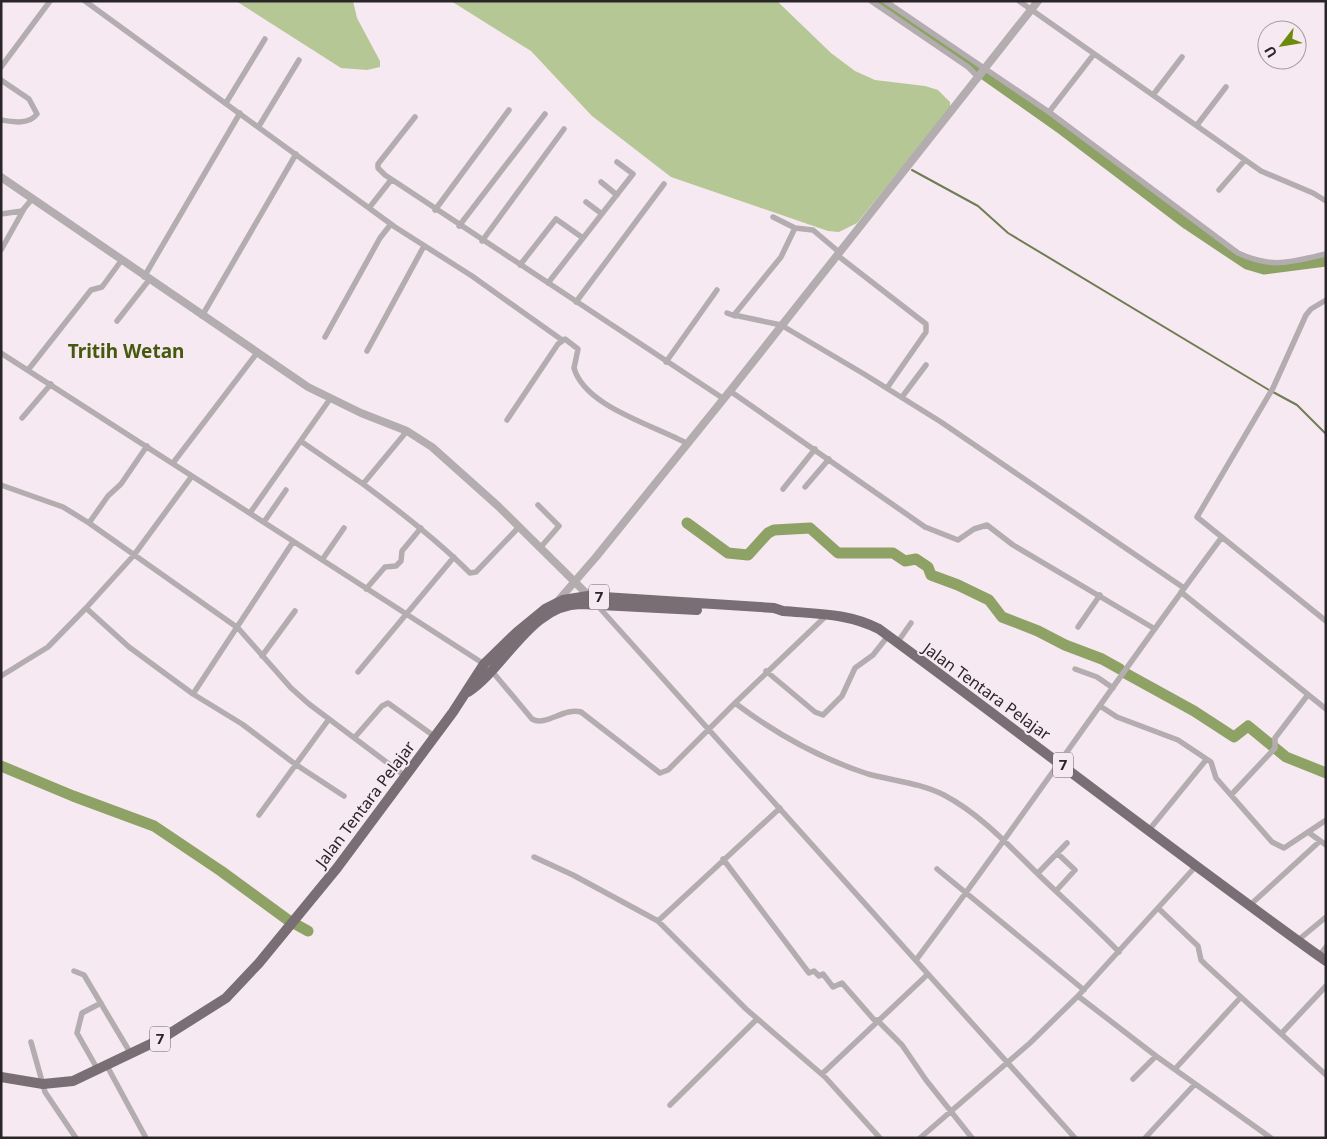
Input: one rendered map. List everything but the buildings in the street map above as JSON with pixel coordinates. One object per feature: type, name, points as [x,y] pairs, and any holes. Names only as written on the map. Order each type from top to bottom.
[{"type":"highway","name":"Jalan Tentara Pelajar","points":[[131,1054],[183,1026],[226,998],[240,985],[298,916],[405,776],[465,694],[472,681],[488,667],[523,626],[556,606],[588,596],[774,608],[783,611],[856,618],[888,636],[1059,762],[1249,906],[1322,958]]},
{"type":"highway","name":"Jalan Tentara Pelajar","points":[[556,606],[597,605],[773,614],[783,611]]},
{"type":"highway","name":"7","points":[[1,1077],[43,1084],[72,1081],[131,1054]]},
{"type":"street","points":[[1,67],[50,1]]},
{"type":"street","points":[[84,1],[391,224],[472,276],[562,340],[567,340],[578,349],[574,368],[589,393],[609,406],[688,444]]},
{"type":"street","points":[[871,1],[968,67],[1049,112],[1238,254],[1262,263],[1272,264],[1326,254]]},
{"type":"street","points":[[1019,1],[1261,171],[1313,192],[1326,200]]},
{"type":"street","points":[[556,606],[724,399],[838,252],[982,74],[1038,1]]},
{"type":"street","points":[[886,2],[982,74]]},
{"type":"street","points":[[226,103],[265,40]]},
{"type":"street","points":[[1049,112],[1094,54]]},
{"type":"street","points":[[1153,95],[1182,57]]},
{"type":"street","points":[[258,126],[299,60]]},
{"type":"street","points":[[1,80],[29,99],[37,114],[31,120],[24,122],[1,120]]},
{"type":"street","points":[[1197,125],[1226,87]]},
{"type":"street","points":[[436,210],[509,110]]},
{"type":"street","points":[[117,321],[147,278],[240,113]]},
{"type":"street","points":[[459,226],[545,114]]},
{"type":"street","points":[[415,117],[378,164],[378,168],[391,180],[724,399]]},
{"type":"street","points":[[482,241],[564,129]]},
{"type":"street","points":[[202,316],[296,154]]},
{"type":"street","points":[[1220,190],[1245,160]]},
{"type":"street","points":[[548,283],[633,174],[617,162]]},
{"type":"street","points":[[1,177],[202,316],[330,399],[406,430],[432,447],[498,506],[597,605],[1076,1138]]},
{"type":"street","points":[[369,208],[391,180]]},
{"type":"street","points":[[601,182],[617,195]]},
{"type":"street","points":[[576,302],[664,184]]},
{"type":"street","points":[[1,250],[23,214],[24,209],[32,199]]},
{"type":"street","points":[[586,202],[602,214]]},
{"type":"street","points":[[1,214],[24,209]]},
{"type":"street","points":[[774,217],[795,228],[813,230],[926,324],[926,332],[887,388]]},
{"type":"street","points":[[520,265],[556,219],[584,238]]},
{"type":"street","points":[[325,337],[380,238],[391,224]]},
{"type":"street","points":[[735,316],[781,257],[795,228]]},
{"type":"street","points":[[367,351],[424,246]]},
{"type":"street","points":[[28,370],[91,290],[102,287],[121,261]]},
{"type":"street","points":[[666,362],[717,290]]},
{"type":"street","points":[[1326,300],[1311,309],[1306,315],[1273,388],[1197,516],[1198,519],[1222,536],[1326,621]]},
{"type":"street","points":[[727,313],[781,325],[902,397],[1183,590],[1307,696],[1326,709]]},
{"type":"street","points":[[507,420],[562,340]]},
{"type":"street","points":[[1,353],[488,667],[532,719],[541,721],[561,713],[576,710],[582,712],[660,773],[668,770],[766,671],[827,615]]},
{"type":"street","points":[[172,463],[257,353]]},
{"type":"street","points":[[902,397],[926,365]]},
{"type":"street","points":[[22,418],[51,384]]},
{"type":"street","points":[[730,391],[925,527],[958,540],[974,529],[987,525],[1013,545],[1155,629]]},
{"type":"street","points":[[250,513],[302,442],[330,399]]},
{"type":"street","points":[[363,484],[406,430]]},
{"type":"street","points":[[302,442],[363,484],[421,528],[473,574],[518,528]]},
{"type":"street","points":[[89,523],[108,496],[121,484],[147,446]]},
{"type":"street","points":[[783,489],[815,449]]},
{"type":"street","points":[[805,487],[829,459]]},
{"type":"street","points":[[1,676],[48,647],[86,608],[134,555],[192,476]]},
{"type":"street","points":[[1,485],[63,507],[89,523],[238,628],[291,688],[405,776]]},
{"type":"street","points":[[264,522],[286,490]]},
{"type":"street","points":[[538,505],[559,526],[540,548]]},
{"type":"street","points":[[322,560],[344,528]]},
{"type":"street","points":[[366,589],[385,567],[395,566],[401,561],[402,551],[421,528]]},
{"type":"street","points":[[916,960],[1005,842],[1059,762],[1222,536]]},
{"type":"street","points":[[193,694],[293,542]]},
{"type":"street","points":[[358,672],[454,557]]},
{"type":"street","points":[[1078,627],[1100,595]]},
{"type":"street","points":[[86,608],[129,647],[193,694],[242,724],[295,764],[344,796]]},
{"type":"street","points":[[262,656],[295,611]]},
{"type":"street","points":[[897,643],[911,623]]},
{"type":"street","points":[[766,671],[816,712],[823,715],[842,696],[855,668],[873,655],[888,636]]},
{"type":"street","points":[[1075,669],[1097,677],[1113,688]]},
{"type":"street","points":[[1232,794],[1275,748],[1275,738],[1307,696]]},
{"type":"street","points":[[355,737],[382,706],[388,703],[434,736]]},
{"type":"street","points":[[736,703],[764,725],[809,751],[857,770],[882,778],[921,785],[944,795],[981,820],[1119,952]]},
{"type":"street","points":[[1100,706],[1116,717],[1178,740],[1213,765],[1213,773],[1216,778],[1232,794],[1272,842],[1280,848],[1284,848],[1326,820]]},
{"type":"street","points":[[259,815],[329,719]]},
{"type":"street","points":[[1149,830],[1206,760]]},
{"type":"street","points":[[658,921],[780,808]]},
{"type":"street","points":[[1308,832],[1326,845]]},
{"type":"street","points":[[1249,906],[1320,841]]},
{"type":"street","points":[[1038,873],[1068,843]]},
{"type":"street","points":[[1056,891],[1074,870],[1057,852]]},
{"type":"street","points":[[534,857],[573,875],[658,921],[757,1019],[822,1074],[880,1138]]},
{"type":"street","points":[[723,859],[809,973],[814,971],[819,976],[823,974],[833,987],[842,983],[902,1045],[926,1080],[972,1138]]},
{"type":"street","points":[[920,1138],[950,1110],[1009,1062],[1078,996],[1196,866]]},
{"type":"street","points":[[937,869],[1084,990]]},
{"type":"street","points":[[1158,908],[1198,946],[1201,960],[1206,965],[1326,1075]]},
{"type":"street","points":[[1298,940],[1326,917]]},
{"type":"street","points":[[1322,958],[1326,947]]},
{"type":"street","points":[[74,971],[84,975],[131,1054]]},
{"type":"street","points":[[822,1074],[928,974]]},
{"type":"street","points":[[1280,1034],[1326,986]]},
{"type":"street","points":[[1078,996],[1156,1056],[1271,1138]]},
{"type":"street","points":[[1176,1069],[1241,997]]},
{"type":"street","points":[[101,1003],[82,1013],[77,1033],[102,1068],[146,1138]]},
{"type":"street","points":[[670,1105],[757,1019]]},
{"type":"street","points":[[31,1042],[48,1098],[76,1138]]},
{"type":"street","points":[[1133,1079],[1156,1056]]},
{"type":"street","points":[[1145,1138],[1195,1084]]},
{"type":"green space","points":[[236,1],[353,1],[357,18],[380,61],[380,67],[367,70],[341,68]]},
{"type":"green space","points":[[451,1],[777,1],[831,53],[855,71],[875,80],[925,86],[938,90],[950,102],[950,108],[857,223],[839,232],[828,231],[671,177],[592,116],[531,51]]},
{"type":"waterway","points":[[880,1],[1063,130],[1187,224],[1247,264],[1264,269],[1326,261]]},
{"type":"waterway","points":[[912,170],[978,206],[1008,233],[1269,390]]},
{"type":"waterway","points":[[1273,392],[1297,405],[1326,434]]},
{"type":"waterway","points":[[687,523],[728,553],[748,555],[768,533],[774,530],[810,528],[838,553],[893,553],[905,561],[916,559],[928,567],[931,575],[958,585],[989,600],[1002,617],[1102,659],[1120,669]]},
{"type":"waterway","points":[[1125,673],[1194,711],[1234,737],[1248,726],[1286,757],[1326,773]]},
{"type":"waterway","points":[[1,766],[73,796],[154,826],[221,871],[288,920],[308,931]]},
{"type":"district","name":"Tritih Wetan","points":[[126,351]]}]
